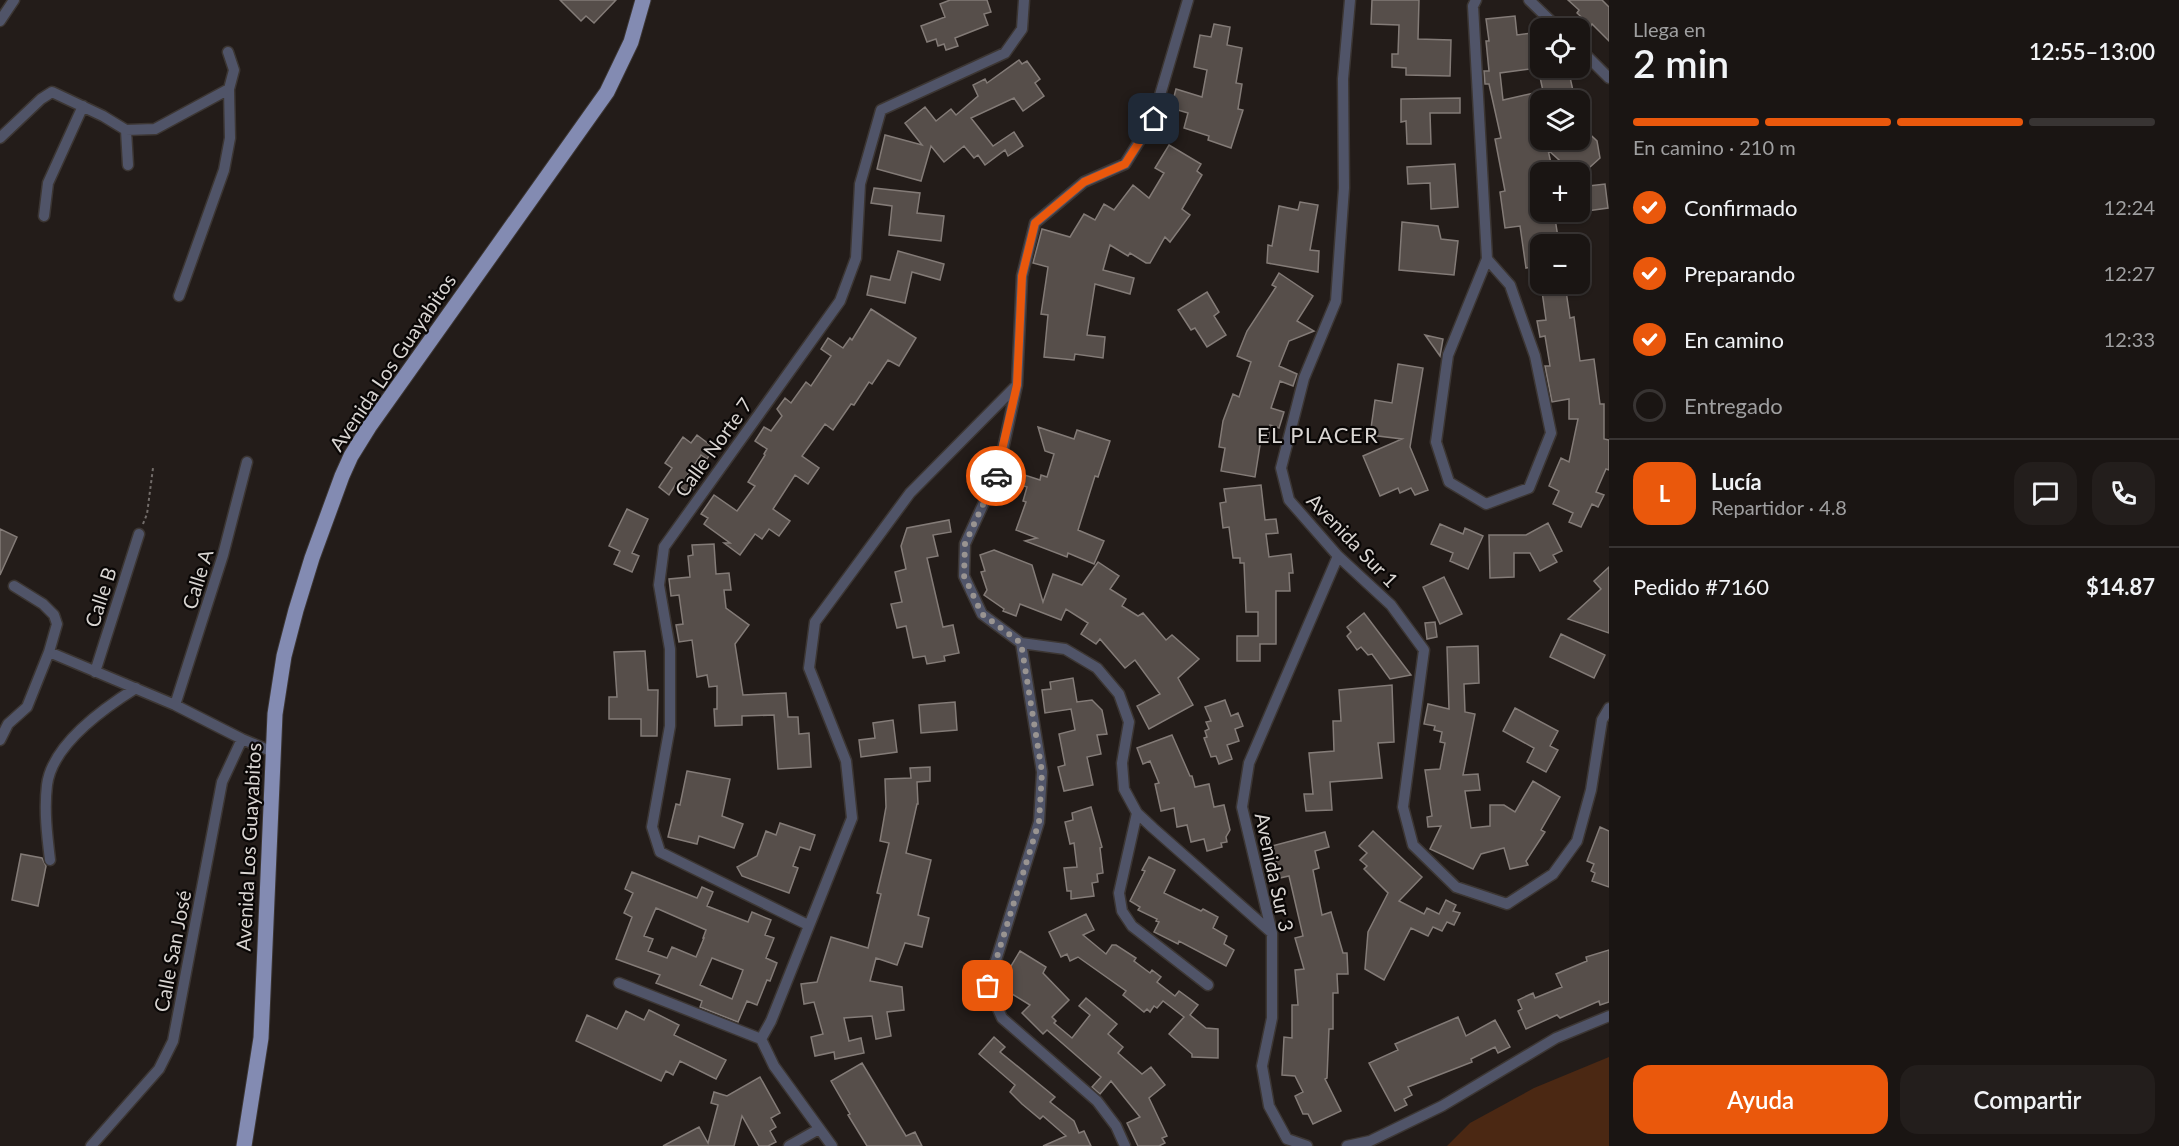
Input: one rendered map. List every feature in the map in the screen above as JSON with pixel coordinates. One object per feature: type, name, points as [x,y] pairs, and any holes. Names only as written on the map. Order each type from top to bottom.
[{"type":"main road","name":"Avenida Los Guayabitos","points":[[244,1146],[261,1038],[273,752],[284,656],[296,610],[334,497],[351,456],[388,397],[607,92],[631,42],[643,0]]},
{"type":"street","points":[[0,21],[14,0]]},
{"type":"street","name":"Calle Norte 7","points":[[808,925],[660,852],[652,827],[670,726],[670,649],[659,585],[664,546],[840,301],[856,258],[860,184],[881,110],[1005,53],[1022,29],[1024,0]]},
{"type":"street","points":[[1188,0],[1154,119],[1125,164],[1084,182],[1035,223],[1022,276],[1017,385],[998,472],[965,544],[964,576],[982,614],[1021,643],[1065,649],[1097,668],[1119,694],[1129,722],[1122,763],[1124,789],[1137,813],[1272,933]]},
{"type":"street","name":"Avenida Sur 1","points":[[1350,0],[1343,78],[1344,188],[1336,301],[1304,378],[1281,468],[1289,500],[1338,555],[1391,605],[1424,650],[1403,807],[1413,845],[1456,887],[1507,904],[1553,874],[1577,840],[1592,790],[1602,720],[1609,708]]},
{"type":"street","points":[[1476,0],[1473,6],[1487,259],[1448,355],[1436,442],[1449,482],[1486,504],[1529,488],[1551,433],[1535,356],[1510,285],[1487,259]]},
{"type":"street","points":[[1529,0],[1548,18]]},
{"type":"street","points":[[179,296],[224,170],[230,138],[229,89],[234,70],[228,52]]},
{"type":"street","points":[[1590,59],[1609,78]]},
{"type":"street","points":[[0,138],[41,99],[52,92],[126,130],[155,129],[229,89]]},
{"type":"street","points":[[44,216],[48,183],[82,106]]},
{"type":"street","points":[[126,130],[128,165]]},
{"type":"street","points":[[761,1039],[771,1021],[852,818],[846,761],[809,668],[815,622],[910,493],[1017,385]]},
{"type":"street","name":"Calle A","points":[[176,705],[223,555],[248,462]]},
{"type":"street","name":"Calle B","points":[[95,672],[139,534]]},
{"type":"street","name":"Avenida Sur 3","points":[[1307,1146],[1287,1139],[1269,1106],[1262,1066],[1272,1018],[1272,933],[1242,807],[1249,764],[1338,555]]},
{"type":"street","points":[[0,740],[8,724],[27,707],[49,652],[57,624],[54,615],[43,604],[14,586]]},
{"type":"street","points":[[1021,643],[1042,772],[1039,822],[988,986],[1002,1018],[1097,1101],[1116,1126],[1125,1146]]},
{"type":"street","points":[[49,652],[176,705],[242,739],[273,752]]},
{"type":"street","points":[[50,860],[46,816],[47,784],[52,767],[88,723],[110,704],[136,688]]},
{"type":"street","name":"Calle San José","points":[[91,1146],[159,1070],[174,1041],[222,782],[242,739]]},
{"type":"street","points":[[1137,813],[1119,893],[1122,910],[1132,926],[1208,985]]},
{"type":"street","points":[[619,983],[761,1039],[774,1066],[832,1146]]},
{"type":"street","points":[[1347,1146],[1370,1141],[1442,1106],[1556,1038],[1609,1016]]},
{"type":"street","points":[[789,1146],[819,1129]]},
{"type":"path","points":[[139,534],[147,514],[153,468]]},
{"type":"shaded area","points":[[1609,1057],[1609,1146],[1447,1146],[1470,1123],[1534,1088]]},
{"type":"building","points":[[560,0],[616,0],[594,23],[586,16],[581,21]]},
{"type":"building","points":[[950,0],[987,0],[991,12],[984,14],[988,25],[955,38],[958,46],[946,50],[944,44],[938,46],[936,39],[927,42],[921,26],[945,17],[940,4]]},
{"type":"building","points":[[1372,0],[1419,0],[1418,39],[1451,40],[1450,76],[1406,75],[1406,68],[1392,67],[1392,54],[1398,54],[1399,25],[1371,24]]},
{"type":"building","points":[[1568,0],[1602,0],[1609,7],[1609,41],[1592,24],[1590,25],[1590,18],[1582,18],[1577,13],[1579,10]]},
{"type":"building","points":[[1515,16],[1517,35],[1530,33],[1530,69],[1500,73],[1503,100],[1530,94],[1530,150],[1548,150],[1551,162],[1530,162],[1530,222],[1556,222],[1557,234],[1530,234],[1530,267],[1526,268],[1520,226],[1505,228],[1500,192],[1505,191],[1495,139],[1501,138],[1489,84],[1485,84],[1484,71],[1489,71],[1486,41],[1489,41],[1486,19]]},
{"type":"building","points":[[1214,24],[1230,27],[1227,45],[1242,48],[1236,83],[1242,84],[1238,109],[1243,110],[1231,148],[1208,140],[1209,136],[1184,128],[1188,113],[1171,108],[1176,89],[1202,97],[1207,70],[1194,67],[1200,35],[1211,37]]},
{"type":"building","points":[[1019,60],[1022,64],[1027,61],[1040,79],[1035,83],[1044,96],[1023,111],[1014,98],[971,118],[993,146],[1014,132],[1023,146],[1008,156],[1005,150],[985,165],[978,155],[974,158],[964,146],[944,162],[931,146],[921,181],[877,169],[885,135],[922,145],[905,123],[925,107],[936,121],[951,109],[956,115],[978,96],[973,85],[985,79],[987,83]]},
{"type":"building","points":[[1540,78],[1570,78],[1573,90],[1543,90]]},
{"type":"building","points":[[1460,98],[1460,113],[1430,113],[1431,144],[1407,144],[1406,121],[1401,122],[1401,99]]},
{"type":"building","points":[[1590,134],[1597,141],[1600,158],[1590,167],[1590,162],[1561,162],[1548,150],[1590,150]]},
{"type":"building","points":[[1169,145],[1201,164],[1197,171],[1202,175],[1182,209],[1190,215],[1170,242],[1165,237],[1150,263],[1130,253],[1128,256],[1110,245],[1103,270],[1134,278],[1130,294],[1095,284],[1087,335],[1105,337],[1103,358],[1075,354],[1074,360],[1044,357],[1048,315],[1041,314],[1048,267],[1033,263],[1042,229],[1070,237],[1084,214],[1095,220],[1104,204],[1114,210],[1133,185],[1149,198],[1164,173],[1155,168]]},
{"type":"building","points":[[1455,164],[1458,207],[1431,209],[1430,183],[1408,184],[1407,167]]},
{"type":"building","points":[[1605,184],[1608,208],[1590,211],[1590,186]]},
{"type":"building","points":[[874,188],[920,193],[917,213],[944,216],[941,241],[889,235],[892,206],[871,203]]},
{"type":"building","points":[[1300,202],[1318,205],[1310,250],[1319,251],[1318,272],[1267,263],[1268,245],[1272,246],[1279,206],[1298,210]]},
{"type":"building","points":[[1402,222],[1438,226],[1441,239],[1458,241],[1454,275],[1399,270]]},
{"type":"building","points":[[898,251],[944,264],[940,280],[912,272],[905,303],[867,295],[871,276],[890,280]]},
{"type":"building","points":[[1279,273],[1313,296],[1297,321],[1314,331],[1289,341],[1279,366],[1297,374],[1293,386],[1280,381],[1271,408],[1284,412],[1279,428],[1270,425],[1268,441],[1261,439],[1255,477],[1221,471],[1225,448],[1219,447],[1223,421],[1233,394],[1239,397],[1251,362],[1237,356],[1247,331],[1276,287],[1272,285]]},
{"type":"building","points":[[1207,292],[1219,312],[1214,316],[1226,335],[1207,347],[1195,328],[1191,330],[1178,310]]},
{"type":"building","points":[[1542,294],[1566,294],[1570,318],[1574,317],[1580,361],[1594,359],[1600,404],[1604,404],[1604,439],[1609,440],[1609,470],[1606,469],[1596,492],[1604,495],[1598,507],[1592,504],[1581,527],[1569,522],[1573,513],[1553,504],[1559,491],[1549,486],[1561,458],[1569,462],[1578,419],[1569,419],[1569,399],[1552,402],[1545,366],[1550,366],[1545,336],[1540,337],[1537,321],[1546,320]]},
{"type":"building","points":[[871,309],[916,338],[899,366],[888,360],[872,384],[869,382],[833,430],[825,424],[802,456],[819,468],[808,484],[795,475],[773,509],[790,521],[779,536],[769,529],[762,539],[755,534],[740,555],[724,543],[730,543],[704,524],[708,518],[701,514],[714,495],[737,511],[755,486],[748,482],[767,449],[755,441],[764,427],[771,431],[782,416],[777,409],[785,398],[791,403],[806,382],[811,386],[831,356],[821,349],[828,338],[843,348],[850,338],[852,340]]},
{"type":"building","points":[[1425,335],[1443,339],[1440,356]]},
{"type":"building","points":[[1398,364],[1423,368],[1410,447],[1428,490],[1415,495],[1411,488],[1400,493],[1398,488],[1380,496],[1363,456],[1402,439],[1370,435],[1375,400],[1392,403]]},
{"type":"building","points":[[1038,427],[1074,439],[1077,430],[1110,441],[1098,477],[1095,476],[1078,530],[1104,541],[1094,564],[1068,553],[1067,557],[1025,541],[1037,538],[1016,530],[1026,502],[1023,501],[1027,487],[1008,481],[1012,471],[1040,480],[1041,475],[1047,477],[1054,454],[1045,451]]},
{"type":"building","points":[[697,435],[714,448],[707,459],[701,455],[686,477],[697,484],[690,494],[676,484],[669,495],[659,487],[672,468],[665,463],[683,437],[691,443]]},
{"type":"building","points":[[1261,485],[1265,520],[1276,519],[1278,533],[1266,534],[1269,557],[1291,554],[1293,573],[1289,573],[1290,591],[1276,591],[1276,644],[1260,644],[1260,661],[1237,661],[1237,636],[1258,636],[1258,612],[1246,612],[1244,563],[1240,563],[1240,558],[1233,558],[1229,527],[1223,528],[1220,503],[1226,502],[1224,489]]},
{"type":"building","points":[[627,509],[648,519],[632,553],[639,556],[632,572],[614,564],[620,551],[609,546]]},
{"type":"building","points":[[949,520],[951,532],[933,535],[938,556],[927,558],[943,627],[953,625],[959,653],[944,656],[945,661],[927,664],[925,656],[913,658],[906,626],[897,628],[891,604],[902,602],[895,572],[906,569],[901,546],[907,528]]},
{"type":"building","points":[[1548,523],[1562,551],[1553,555],[1557,562],[1540,571],[1530,553],[1514,553],[1514,577],[1490,578],[1489,535],[1526,535]]},
{"type":"building","points":[[1440,524],[1463,534],[1465,528],[1483,536],[1468,569],[1450,561],[1453,553],[1431,544]]},
{"type":"building","points":[[0,529],[17,537],[0,575]]},
{"type":"building","points":[[714,544],[716,574],[729,573],[731,590],[724,590],[726,608],[749,625],[735,644],[743,695],[786,693],[788,717],[798,717],[799,734],[809,733],[811,767],[778,769],[774,715],[742,716],[742,725],[715,726],[714,709],[717,709],[717,686],[709,687],[707,675],[697,677],[692,640],[679,642],[676,625],[683,624],[679,595],[671,596],[669,579],[690,577],[688,556],[693,555],[692,545]]},
{"type":"building","points":[[994,550],[1032,565],[1043,602],[1053,574],[1082,585],[1098,562],[1119,576],[1110,589],[1126,599],[1122,606],[1138,616],[1143,613],[1166,640],[1172,635],[1199,659],[1178,678],[1193,705],[1149,729],[1137,706],[1160,694],[1135,660],[1125,668],[1100,639],[1096,644],[1081,634],[1088,623],[1066,609],[1061,620],[1020,604],[1016,616],[1003,611],[1004,609],[984,595],[987,590],[981,572],[985,571],[980,555]]},
{"type":"building","points":[[1609,567],[1609,633],[1568,619],[1601,589],[1594,581]]},
{"type":"building","points":[[1444,577],[1462,614],[1440,624],[1423,587]]},
{"type":"building","points":[[1364,613],[1411,675],[1390,679],[1372,654],[1368,655],[1361,647],[1357,650],[1347,636],[1351,632],[1347,627]]},
{"type":"building","points":[[1435,622],[1437,637],[1427,639],[1425,623]]},
{"type":"building","points":[[1561,634],[1605,655],[1594,678],[1550,657]]},
{"type":"building","points":[[1478,646],[1479,683],[1464,684],[1465,712],[1475,714],[1463,775],[1478,774],[1480,790],[1465,791],[1471,828],[1490,826],[1490,805],[1504,805],[1515,812],[1533,781],[1560,797],[1541,830],[1545,832],[1526,861],[1528,865],[1510,869],[1504,848],[1481,854],[1473,869],[1430,849],[1441,826],[1428,827],[1427,817],[1432,816],[1425,770],[1440,769],[1445,743],[1440,742],[1442,732],[1434,730],[1435,726],[1424,724],[1428,704],[1449,709],[1447,647]]},
{"type":"building","points":[[645,651],[648,690],[658,690],[657,736],[641,736],[641,719],[609,719],[609,697],[617,697],[614,652]]},
{"type":"building","points":[[1073,678],[1077,702],[1092,700],[1102,710],[1107,734],[1097,735],[1101,754],[1087,757],[1093,785],[1064,791],[1058,767],[1065,765],[1059,734],[1075,730],[1071,709],[1045,713],[1042,690],[1051,689],[1050,682]]},
{"type":"building","points":[[1392,685],[1394,742],[1378,743],[1382,778],[1330,782],[1332,810],[1306,811],[1304,794],[1313,794],[1309,753],[1334,751],[1333,721],[1341,721],[1339,690]]},
{"type":"building","points":[[1225,700],[1231,716],[1238,713],[1243,726],[1235,729],[1239,741],[1227,745],[1232,759],[1219,764],[1216,756],[1211,757],[1204,738],[1207,737],[1205,731],[1209,729],[1206,722],[1211,721],[1205,707]]},
{"type":"building","points":[[955,702],[957,730],[921,733],[919,705]]},
{"type":"building","points":[[1515,708],[1558,731],[1550,746],[1558,750],[1546,772],[1527,762],[1534,748],[1503,731]]},
{"type":"building","points":[[893,720],[897,752],[861,757],[859,740],[875,738],[873,723]]},
{"type":"building","points":[[1172,735],[1195,787],[1209,784],[1214,807],[1224,805],[1230,830],[1226,837],[1227,842],[1221,843],[1222,847],[1207,851],[1204,839],[1191,842],[1187,825],[1177,827],[1174,808],[1161,811],[1155,784],[1159,783],[1150,761],[1143,764],[1137,748]]},
{"type":"building","points":[[930,767],[930,781],[917,782],[918,804],[906,853],[931,860],[918,915],[929,918],[922,947],[905,943],[897,965],[876,958],[870,981],[902,987],[904,1010],[887,1012],[891,1036],[876,1039],[872,1016],[844,1018],[849,1041],[861,1038],[864,1053],[835,1059],[834,1052],[815,1056],[811,1037],[823,1034],[814,1002],[804,1004],[801,984],[817,982],[831,937],[868,948],[881,894],[877,893],[889,843],[880,841],[886,807],[885,779],[911,778],[910,768]]},
{"type":"building","points":[[687,771],[730,779],[722,816],[743,824],[734,848],[699,836],[697,844],[668,837],[676,804],[680,805]]},
{"type":"building","points":[[1091,807],[1102,847],[1100,848],[1103,873],[1097,874],[1098,882],[1092,883],[1094,896],[1071,899],[1071,891],[1067,891],[1064,868],[1077,867],[1074,843],[1070,844],[1065,822],[1073,820],[1072,813]]},
{"type":"building","points":[[780,823],[815,835],[810,850],[800,847],[793,866],[798,868],[789,893],[742,876],[737,867],[757,856],[766,831],[776,835]]},
{"type":"building","points":[[1600,827],[1609,831],[1609,887],[1592,881],[1595,873],[1591,871],[1594,864],[1587,861]]},
{"type":"building","points":[[1373,831],[1422,877],[1399,901],[1424,914],[1427,908],[1439,914],[1446,900],[1456,905],[1453,911],[1460,913],[1454,925],[1447,922],[1442,931],[1433,927],[1428,936],[1411,928],[1384,980],[1365,969],[1368,932],[1388,893],[1364,869],[1367,866],[1360,860],[1367,853],[1359,846]]},
{"type":"building","points":[[1325,832],[1329,847],[1315,851],[1319,868],[1313,870],[1322,915],[1331,912],[1343,953],[1347,953],[1348,974],[1337,974],[1338,993],[1333,993],[1333,1029],[1329,1029],[1327,1078],[1325,1079],[1341,1111],[1313,1124],[1308,1114],[1303,1114],[1295,1096],[1303,1092],[1295,1076],[1282,1075],[1284,1037],[1292,1038],[1292,1005],[1298,1005],[1295,970],[1304,969],[1295,938],[1303,936],[1289,876],[1271,880],[1268,868],[1277,866],[1272,846]]},
{"type":"building","points":[[21,854],[42,858],[46,866],[38,906],[12,900]]},
{"type":"building","points":[[1149,857],[1175,870],[1164,893],[1218,917],[1213,928],[1227,936],[1224,944],[1234,950],[1226,966],[1179,941],[1178,944],[1154,932],[1159,922],[1156,921],[1157,919],[1138,910],[1140,907],[1130,901],[1145,871],[1142,870]]},
{"type":"building","points":[[632,872],[697,898],[702,887],[713,892],[707,906],[748,922],[752,912],[771,920],[765,935],[774,938],[766,958],[777,963],[757,1005],[747,1001],[738,1022],[700,1007],[702,1001],[656,983],[660,975],[616,959],[632,917],[624,913],[633,893],[625,889]],"holes":[[[656,908],[706,930],[696,957],[672,947],[667,958],[648,951],[653,939],[644,936]],[[712,958],[743,970],[732,999],[700,985]]]},
{"type":"building","points":[[1086,914],[1094,930],[1083,935],[1106,954],[1112,945],[1116,945],[1136,958],[1134,961],[1150,973],[1152,970],[1161,977],[1157,982],[1175,996],[1179,991],[1198,1005],[1190,1015],[1206,1028],[1218,1029],[1218,1058],[1192,1057],[1192,1054],[1169,1034],[1184,1017],[1163,1001],[1157,1008],[1154,1006],[1150,1012],[1147,1009],[1144,1012],[1123,995],[1126,991],[1078,957],[1070,961],[1067,954],[1061,957],[1049,932]]},
{"type":"building","points":[[1609,950],[1609,1002],[1600,1005],[1599,1001],[1560,1018],[1557,1015],[1526,1029],[1518,1011],[1522,1009],[1518,1000],[1533,993],[1535,998],[1562,987],[1556,974],[1587,961],[1586,957]]},
{"type":"building","points":[[1020,951],[1046,967],[1043,973],[1069,1000],[1052,1017],[1056,1021],[1054,1023],[1072,1038],[1090,1015],[1079,1006],[1086,998],[1117,1024],[1108,1034],[1123,1047],[1118,1053],[1142,1074],[1151,1067],[1165,1085],[1149,1098],[1167,1136],[1162,1138],[1165,1143],[1159,1146],[1138,1146],[1127,1123],[1140,1117],[1111,1081],[1100,1094],[1092,1087],[1101,1077],[1047,1030],[1043,1034],[1022,1013],[1030,1005],[999,986]]},
{"type":"building","points":[[649,1010],[679,1025],[674,1035],[726,1060],[716,1079],[680,1061],[673,1075],[666,1071],[661,1081],[576,1041],[587,1015],[617,1029],[626,1011],[644,1020]]},
{"type":"building","points":[[1458,1017],[1466,1036],[1495,1020],[1510,1047],[1498,1053],[1495,1047],[1471,1059],[1472,1062],[1408,1087],[1412,1095],[1404,1099],[1407,1105],[1395,1111],[1369,1063],[1398,1050],[1395,1044]]},
{"type":"building","points":[[994,1037],[1005,1047],[1000,1052],[1055,1097],[1050,1102],[1074,1121],[1079,1133],[1084,1131],[1091,1146],[1043,1146],[1066,1136],[1043,1116],[1040,1119],[1022,1104],[1010,1092],[1015,1085],[979,1054]]},
{"type":"building","points":[[862,1063],[906,1136],[915,1132],[922,1146],[867,1146],[831,1081]]},
{"type":"building","points":[[760,1077],[780,1113],[771,1118],[776,1127],[770,1131],[776,1142],[768,1146],[759,1146],[742,1116],[734,1146],[663,1146],[699,1127],[708,1143],[718,1105],[711,1103],[714,1092],[727,1096]]},
{"type":"way so far","points":[[988,986],[1039,822],[1042,772],[1021,643],[982,614],[964,576],[965,544],[996,476]]},
{"type":"district","name":"EL PLACER","points":[[1318,434]]},
{"type":"route","points":[[996,476],[1017,385],[1022,276],[1035,223],[1084,182],[1125,164],[1154,119]]}]
